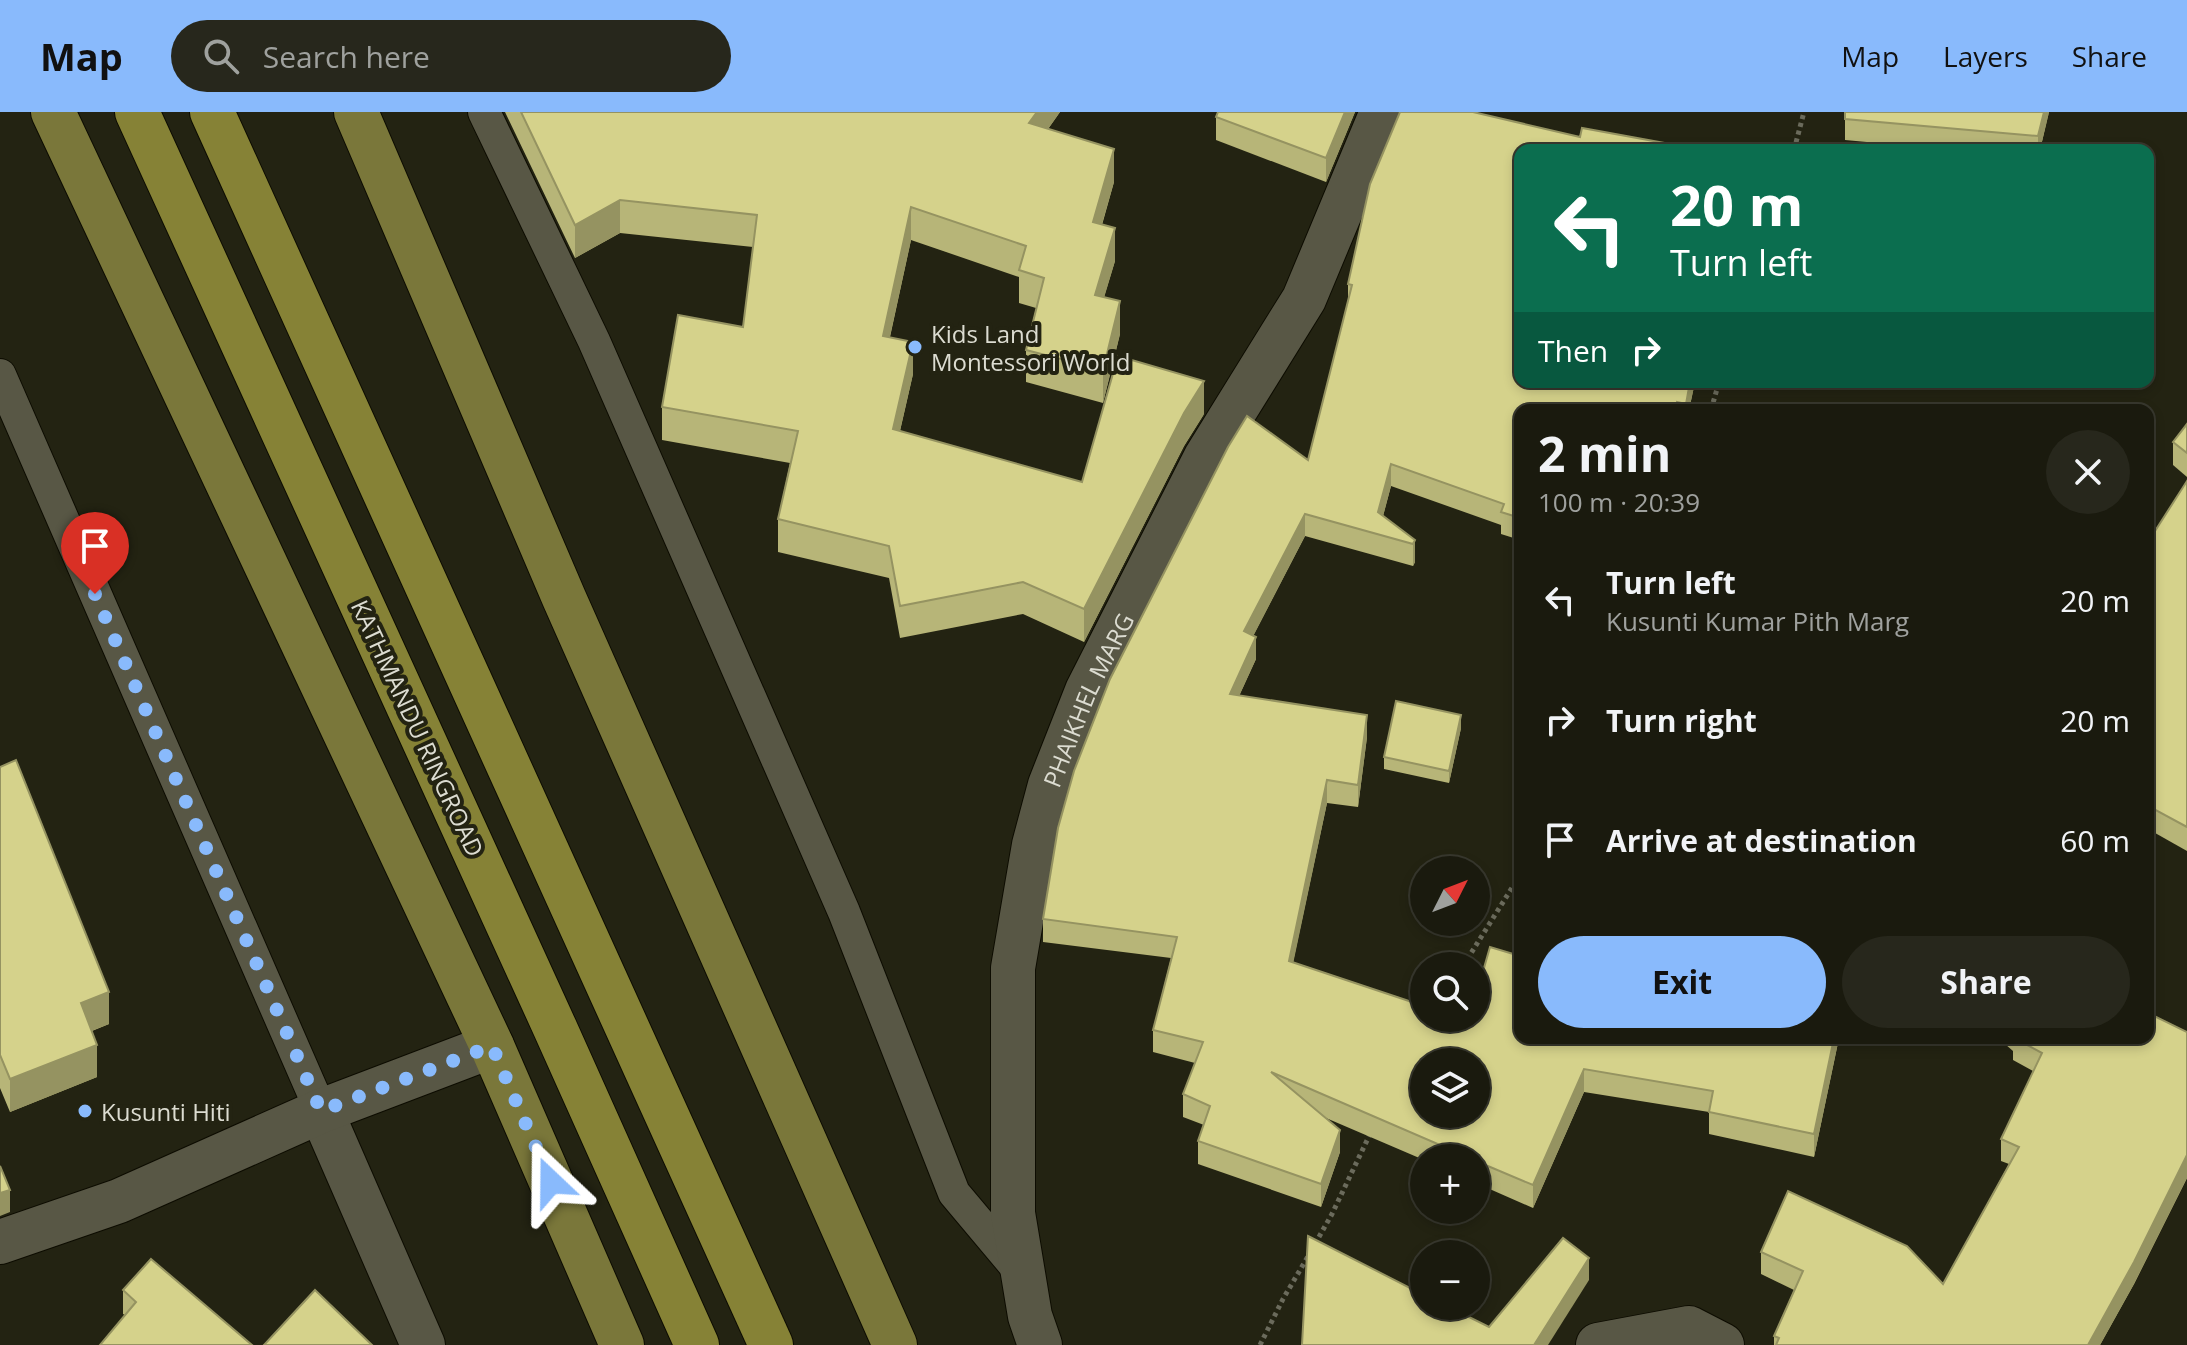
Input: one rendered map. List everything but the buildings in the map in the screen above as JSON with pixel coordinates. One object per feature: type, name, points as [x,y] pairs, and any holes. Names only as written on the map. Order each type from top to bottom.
[{"type":"highway","name":"KATHMANDU RINGROAD","points":[[137,112],[697,1345]]},
{"type":"highway","points":[[212,112],[771,1345]]},
{"type":"main road","points":[[53,112],[492,1046],[622,1345]]},
{"type":"main road","points":[[356,112],[564,598],[895,1345]]},
{"type":"street","name":"PHAIKHEL MARG","points":[[1040,1345],[1030,1316],[1013,1213],[1013,968],[1034,845],[1050,785],[1087,691],[1206,457],[1304,299],[1382,112]]},
{"type":"street","points":[[0,1242],[119,1201],[321,1111],[492,1046]]},
{"type":"street","points":[[321,1111],[423,1345]]},
{"type":"street","points":[[1598,1345],[1689,1328],[1722,1345]]},
{"type":"lane","points":[[484,112],[594,341],[844,912],[954,1193],[1023,1274]]},
{"type":"lane","points":[[0,375],[321,1111]]},
{"type":"path","points":[[1796,144],[1804,112]]},
{"type":"path","points":[[1472,952],[1514,885]]},
{"type":"path","points":[[1260,1345],[1332,1214],[1372,1130]]},
{"type":"place","name":"Kids Land Montessori World","points":[[915,347]]},
{"type":"place","name":"Kusunti Hiti","points":[[85,1111]]},
{"type":"route","points":[[95,594],[321,1111],[492,1046],[551,1182]]}]
